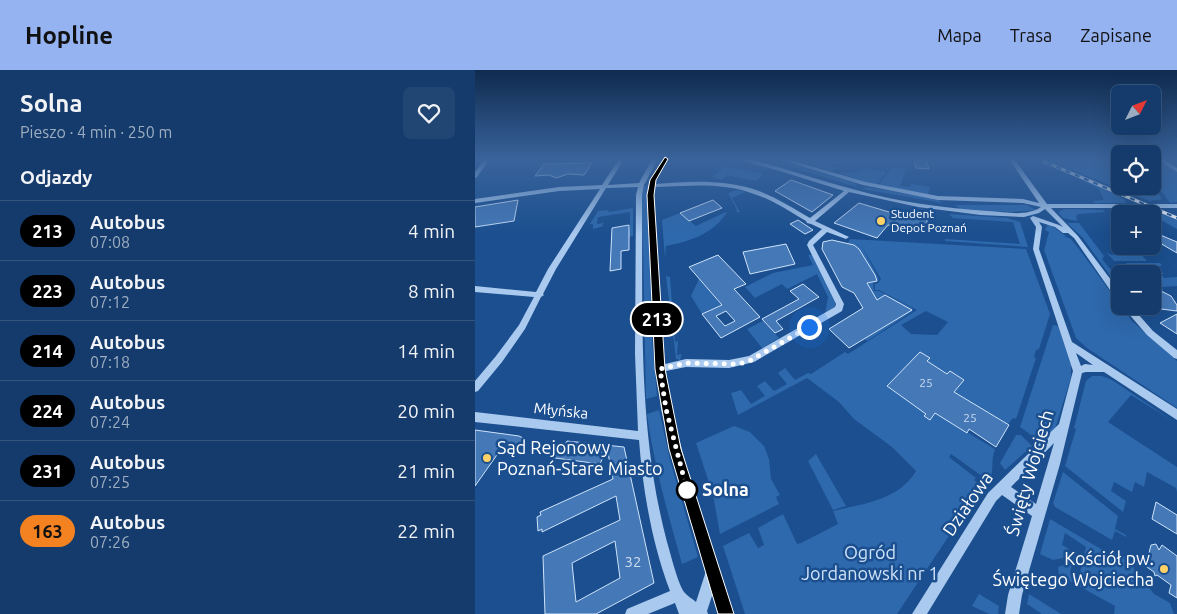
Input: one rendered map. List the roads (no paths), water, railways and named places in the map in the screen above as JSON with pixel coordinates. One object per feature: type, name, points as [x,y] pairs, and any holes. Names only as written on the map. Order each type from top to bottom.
[{"type":"street","points":[[830,184],[891,200],[951,210],[1029,214],[1039,211],[1046,206]]},
{"type":"street","points":[[866,184],[949,199],[1025,201],[1046,206],[1177,206]]},
{"type":"street","points":[[1003,200],[1025,193],[1025,184]]},
{"type":"street","points":[[1030,184],[1046,206],[1081,245],[1111,286]]},
{"type":"street","points":[[475,201],[549,190],[641,185],[639,195],[641,399],[649,493],[677,595],[696,614],[713,570]]},
{"type":"street","points":[[475,388],[516,335],[540,295],[552,270],[607,186]]},
{"type":"street","points":[[726,614],[675,449],[660,369],[651,186],[731,186],[768,197],[809,222],[846,237]]},
{"type":"street","points":[[809,222],[848,190]]},
{"type":"street","points":[[949,199],[951,210]]},
{"type":"street","points":[[1008,214],[1033,218],[1057,226],[1081,245]]},
{"type":"street","points":[[1033,218],[1039,227],[1036,249],[1078,371],[1094,367],[1115,376]]},
{"type":"street","points":[[660,369],[686,363],[739,364],[751,360],[835,313],[840,304],[810,245],[825,230]]},
{"type":"street","points":[[475,289],[540,295]]},
{"type":"street","points":[[1134,315],[1150,332],[1177,355]]},
{"type":"street","points":[[1069,344],[1177,415]]},
{"type":"street","name":"Święty Wojciech","points":[[1012,614],[1015,595],[1054,464],[1078,371]]},
{"type":"street","name":"Młyńska","points":[[475,417],[643,436]]},
{"type":"street","name":"Działowa","points":[[919,614],[992,497],[1063,428]]},
{"type":"street","points":[[1001,488],[1038,513]]},
{"type":"street","points":[[632,614],[677,595]]},
{"type":"railway","points":[[1098,184],[1177,218]]},
{"type":"place","name":"Student Depot Poznań","points":[[881,221]]},
{"type":"place","name":"Sąd Rejonowy Poznań-Stare Miasto","points":[[487,458]]},
{"type":"place","name":"Solna","points":[[687,490]]},
{"type":"place","name":"Kościół pw. Świętego Wojciecha","points":[[1164,569]]},
{"type":"park label","name":"Ogród Jordanowski nr 1","points":[[870,563]]}]
